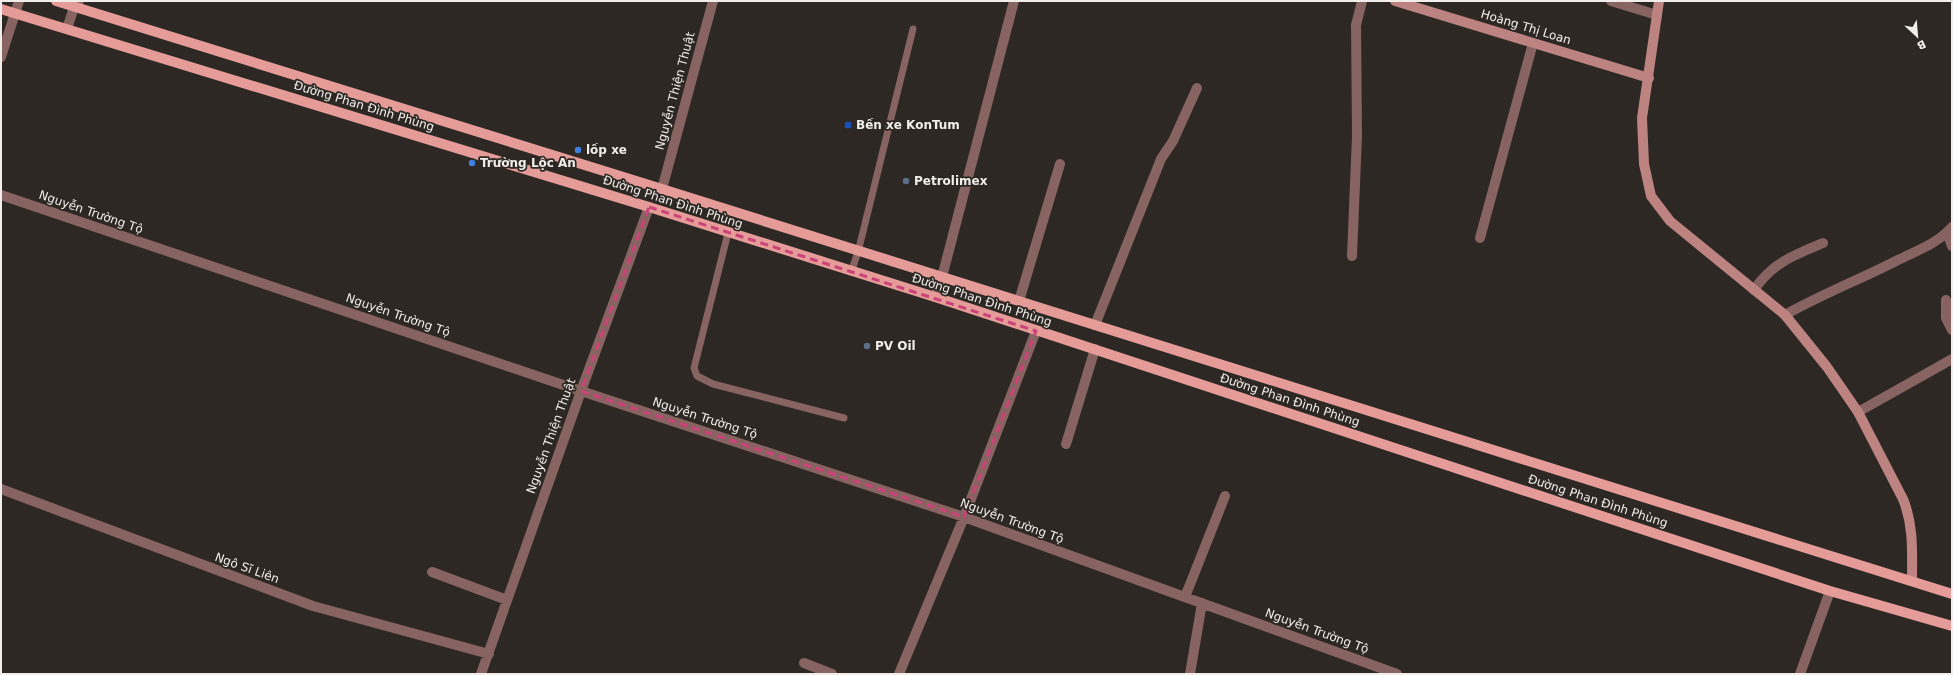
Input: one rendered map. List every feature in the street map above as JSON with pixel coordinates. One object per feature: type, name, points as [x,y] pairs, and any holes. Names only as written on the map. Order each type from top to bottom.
[{"type":"main road","name":"Đường Phan Đình Phùng","points":[[56,1],[77,4],[858,252],[1019,301],[1952,594]]},
{"type":"main road","name":"Đường Phan Đình Phùng","points":[[1,9],[935,297],[1830,591],[1952,626]]},
{"type":"street","points":[[1,57],[19,1]]},
{"type":"street","name":"Nguyễn Thiện Thuật","points":[[662,189],[714,1]]},
{"type":"street","points":[[935,297],[942,277],[1014,1]]},
{"type":"street","points":[[1352,256],[1357,136],[1356,25],[1362,1]]},
{"type":"street","name":"Hoàng Thị Loan","points":[[1395,1],[1649,78]]},
{"type":"street","points":[[1612,1],[1657,15]]},
{"type":"street","points":[[1659,1],[1642,118],[1644,164],[1651,196],[1670,221],[1786,315],[1827,367],[1858,412],[1909,513],[1912,528],[1912,582]]},
{"type":"street","points":[[67,29],[77,4]]},
{"type":"street","points":[[1480,238],[1534,43]]},
{"type":"street","points":[[1095,325],[1161,159],[1173,140],[1197,88]]},
{"type":"street","points":[[1019,301],[1060,164]]},
{"type":"street","name":"Nguyễn Trường Tộ","points":[[1,195],[581,391],[964,517],[1398,674]]},
{"type":"street","name":"Nguyễn Thiện Thuật","points":[[481,674],[581,391],[649,208]]},
{"type":"street","points":[[1786,315],[1849,283],[1925,249],[1943,237],[1950,230]]},
{"type":"street","points":[[1950,230],[1952,246]]},
{"type":"street","points":[[1754,290],[1763,277],[1787,258],[1823,243]]},
{"type":"street","points":[[1946,300],[1946,318],[1952,330]]},
{"type":"street","points":[[899,674],[964,517],[1036,331]]},
{"type":"street","points":[[1066,444],[1096,349]]},
{"type":"street","points":[[1858,412],[1952,359]]},
{"type":"street","name":"Ngô Sĩ Liên","points":[[1,489],[313,606],[488,654]]},
{"type":"street","points":[[1185,596],[1225,496]]},
{"type":"street","points":[[432,572],[507,600]]},
{"type":"street","points":[[1800,674],[1830,591]]},
{"type":"street","points":[[1190,674],[1202,603]]},
{"type":"street","points":[[804,663],[832,674]]},
{"type":"lane","points":[[851,272],[858,252],[912,29]]},
{"type":"lane","points":[[728,233],[694,368],[697,376],[713,384],[844,418]]},
{"type":"highlighted area","points":[[649,207],[1036,331],[964,517],[581,391]]},
{"type":"place","name":"Bến xe KonTum","points":[[848,125]]},
{"type":"place","name":"lốp xe","points":[[578,150]]},
{"type":"place","name":"Trường Lộc An","points":[[472,163]]},
{"type":"place","name":"Petrolimex","points":[[906,181]]},
{"type":"place","name":"PV Oil","points":[[867,346]]}]
